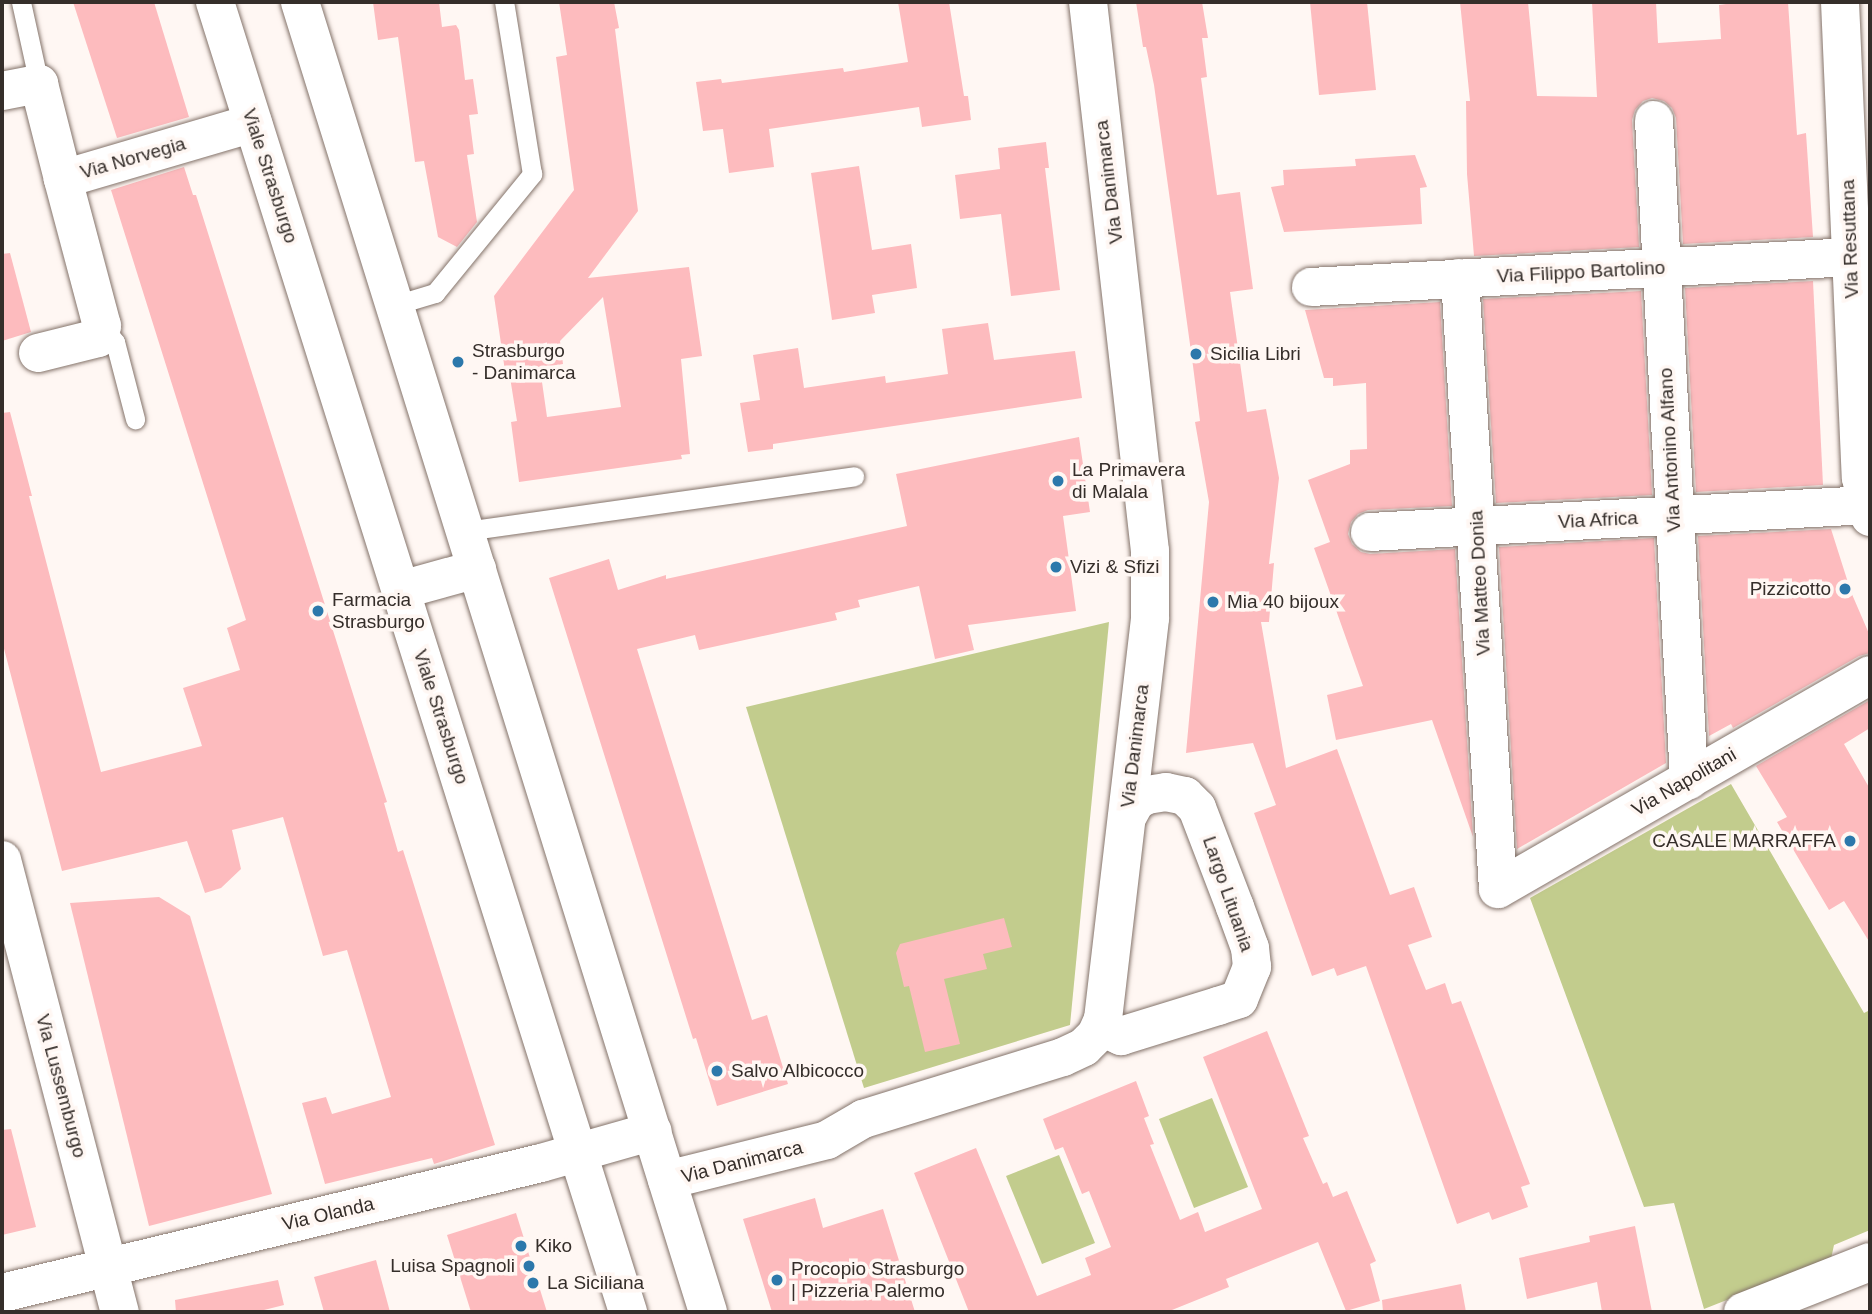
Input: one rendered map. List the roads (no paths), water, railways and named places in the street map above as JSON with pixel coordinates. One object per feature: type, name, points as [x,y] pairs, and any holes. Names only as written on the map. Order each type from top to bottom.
[{"type":"street","name":"Viale Strasburgo","points":[[215,2],[628,1312]]},
{"type":"street","points":[[300,2],[708,1312]]},
{"type":"street","name":"Via Danimarca","points":[[667,1180],[827,1140],[863,1119],[1063,1057],[1084,1047],[1096,1035],[1103,1019],[1150,618],[1150,551],[1088,2]]},
{"type":"street","name":"Via Resuttana","points":[[1840,2],[1851,257],[1867,494]]},
{"type":"street","points":[[2,91],[39,83]]},
{"type":"street","name":"Via Norvegia","points":[[39,83],[63,179],[253,123]]},
{"type":"street","name":"Via Antonino Alfano","points":[[1654,120],[1689,780]]},
{"type":"street","points":[[38,353],[98,338],[102,326],[63,179]]},
{"type":"street","name":"Via Filippo Bartolino","points":[[1311,287],[1851,257]]},
{"type":"street","name":"Via Matteo Donia","points":[[1460,278],[1498,889]]},
{"type":"street","name":"Via Africa","points":[[1370,532],[1673,516],[1867,494]]},
{"type":"street","points":[[401,590],[477,569]]},
{"type":"street","name":"Via Napolitani","points":[[1498,889],[1870,675]]},
{"type":"street","name":"Largo Lituania","points":[[1103,1019],[1106,1029],[1121,1036],[1239,999],[1252,967],[1250,948],[1236,906],[1197,808],[1185,796],[1167,792],[1147,795],[1136,801],[1127,817]]},
{"type":"street","name":"Via Lussemburgo","points":[[2,860],[120,1312]]},
{"type":"street","name":"Via Olanda","points":[[2,1293],[579,1152],[653,1131]]},
{"type":"street","points":[[1742,1312],[1870,1262]]},
{"type":"lane","points":[[21,2],[39,83]]},
{"type":"lane","points":[[395,305],[435,293],[532,174],[504,2]]},
{"type":"lane","points":[[102,326],[115,342],[135,419]]},
{"type":"lane","points":[[466,531],[854,476]]},
{"type":"place","name":"Sicilia Libri","points":[[1196,354]]},
{"type":"place","name":"Strasburgo - Danimarca","points":[[458,362]]},
{"type":"place","name":"La Primavera di Malala","points":[[1058,481]]},
{"type":"place","name":"Vizi & Sfizi","points":[[1056,567]]},
{"type":"place","name":"Pizzicotto","points":[[1845,589]]},
{"type":"place","name":"Mia 40 bijoux","points":[[1213,602]]},
{"type":"place","name":"Farmacia Strasburgo","points":[[318,611]]},
{"type":"place","name":"CASALE MARRAFFA","points":[[1850,841]]},
{"type":"place","name":"Salvo Albicocco","points":[[717,1071]]},
{"type":"place","name":"Kiko","points":[[521,1246]]},
{"type":"place","name":"Luisa Spagnoli","points":[[529,1266]]},
{"type":"place","name":"Procopio Strasburgo | Pizzeria Palermo","points":[[777,1280]]},
{"type":"place","name":"La Siciliana","points":[[533,1283]]}]
